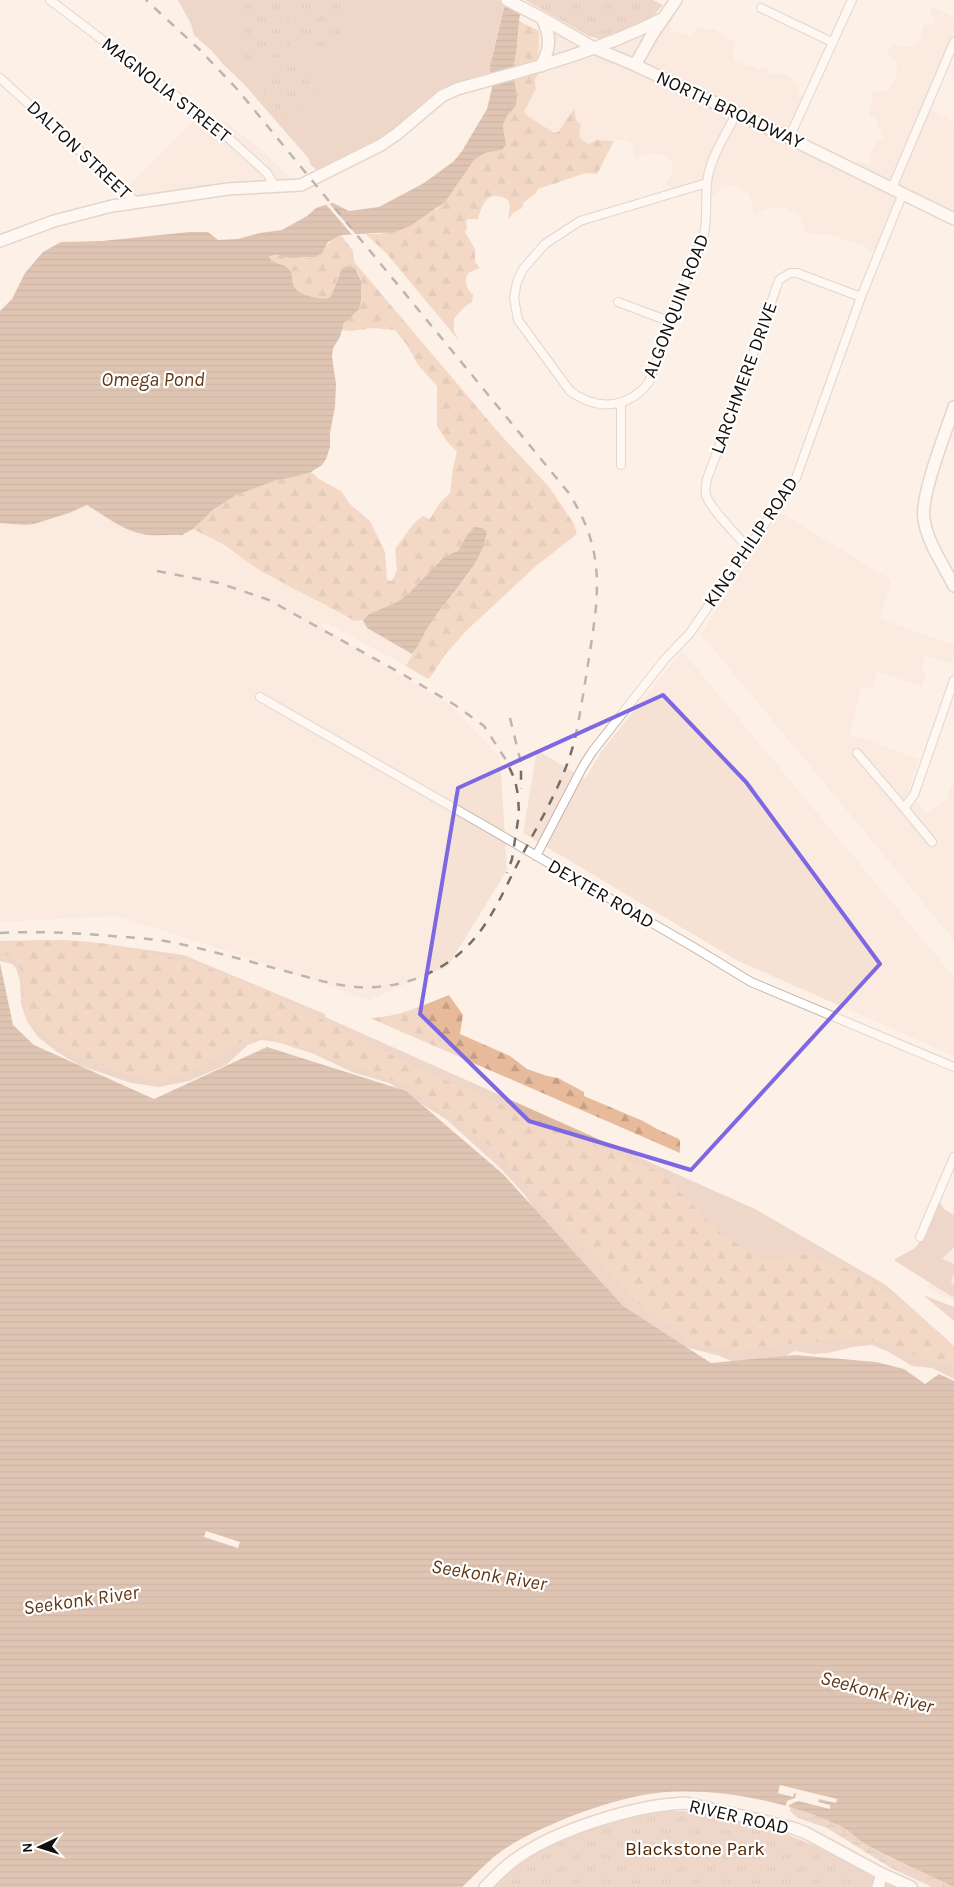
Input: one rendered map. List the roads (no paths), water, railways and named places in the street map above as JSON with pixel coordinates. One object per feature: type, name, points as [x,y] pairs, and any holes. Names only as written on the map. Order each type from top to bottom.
[{"type":"main road","name":"NORTH BROADWAY","points":[[506,0],[594,48],[635,65],[789,138],[954,219]]},
{"type":"main road","points":[[635,65],[662,19],[676,0]]},
{"type":"main road","points":[[541,66],[547,54],[549,42],[548,31],[542,18]]},
{"type":"main road","points":[[0,241],[54,221],[100,208],[228,189],[301,185],[380,146],[442,96],[457,89],[515,74],[594,48],[662,19]]},
{"type":"main road","points":[[954,407],[928,489],[923,512],[927,532],[954,586]]},
{"type":"main road","name":"RIVER ROAD","points":[[485,1887],[512,1861],[543,1843],[631,1811],[686,1803],[793,1828],[825,1842],[882,1874],[911,1887]]},
{"type":"main road","points":[[878,1887],[882,1874]]},
{"type":"street","name":"MAGNOLIA STREET","points":[[50,0],[213,124],[267,173],[275,187]]},
{"type":"street","points":[[789,138],[852,0]]},
{"type":"street","points":[[761,8],[832,42]]},
{"type":"street","points":[[892,188],[954,42]]},
{"type":"street","name":"DALTON STREET","points":[[0,78],[136,202]]},
{"type":"street","name":"ALGONQUIN ROAD","points":[[621,404],[644,389],[649,382],[705,229],[708,213],[707,183],[709,169],[736,114]]},
{"type":"street","points":[[621,465],[621,404],[591,402],[579,398],[570,391],[518,320],[514,298],[517,282],[523,269],[545,244],[580,222],[707,183]]},
{"type":"street","name":"KING PHILIP ROAD","points":[[536,856],[592,752],[666,659],[689,635],[798,473],[861,297],[903,193]]},
{"type":"street","name":"LARCHMERE DRIVE","points":[[748,548],[712,505],[706,495],[706,487],[707,479],[779,280],[790,273],[797,273],[861,297]]},
{"type":"street","points":[[618,302],[671,322]]},
{"type":"street","points":[[904,808],[914,795],[954,680]]},
{"type":"street","name":"DEXTER ROAD","points":[[260,697],[751,982],[954,1067]]},
{"type":"street","points":[[857,754],[932,842]]},
{"type":"street","points":[[920,1237],[954,1157]]},
{"type":"water","name":"Omega Pond","points":[[506,0],[522,0],[513,70],[517,99],[515,107],[506,117],[503,126],[506,145],[502,150],[485,153],[474,160],[445,202],[410,226],[395,232],[341,235],[328,242],[322,253],[316,257],[291,258],[277,255],[269,256],[271,260],[289,269],[294,286],[298,291],[311,296],[329,298],[342,268],[348,266],[355,268],[361,281],[359,309],[344,323],[340,337],[333,348],[332,357],[336,384],[335,407],[330,433],[330,447],[322,465],[311,472],[277,480],[236,495],[213,510],[193,529],[182,535],[148,535],[128,530],[87,505],[34,524],[0,523],[0,311],[12,299],[25,273],[43,252],[61,242],[102,241],[189,232],[208,232],[218,240],[238,239],[282,230],[307,216],[316,208],[333,203],[349,211],[379,207],[424,183],[454,161],[487,109],[492,88],[490,66]]},
{"type":"water","points":[[475,527],[482,528],[487,532],[479,555],[464,579],[432,621],[412,654],[367,628],[363,620],[369,614],[397,602],[408,594],[445,556],[458,551],[467,535]]},
{"type":"water","name":"Seekonk River","points":[[0,963],[13,1025],[34,1045],[154,1099],[267,1047],[406,1091],[503,1174],[623,1306],[711,1363],[795,1355],[876,1362],[904,1369],[925,1384],[939,1374],[954,1381],[954,1887],[876,1850],[861,1842],[842,1827],[814,1815],[747,1797],[701,1792],[679,1792],[657,1793],[620,1800],[553,1824],[503,1850],[462,1887],[0,1887]]},
{"type":"railway","points":[[0,933],[70,933],[167,941],[223,954],[320,981],[356,987],[389,986],[421,977],[436,970],[462,951],[481,930],[498,902],[552,798],[567,764],[577,729],[587,670],[596,608],[596,569],[588,531],[580,512],[568,492],[237,89],[200,50],[146,0]]},
{"type":"railway","points":[[157,571],[219,583],[269,600],[404,675],[455,705],[484,726],[506,760],[515,780],[518,795],[519,814],[512,859],[507,873]]},
{"type":"railway","points":[[510,718],[521,763],[521,789]]},
{"type":"park label","name":"Blackstone Park","points":[[695,1849]]}]
